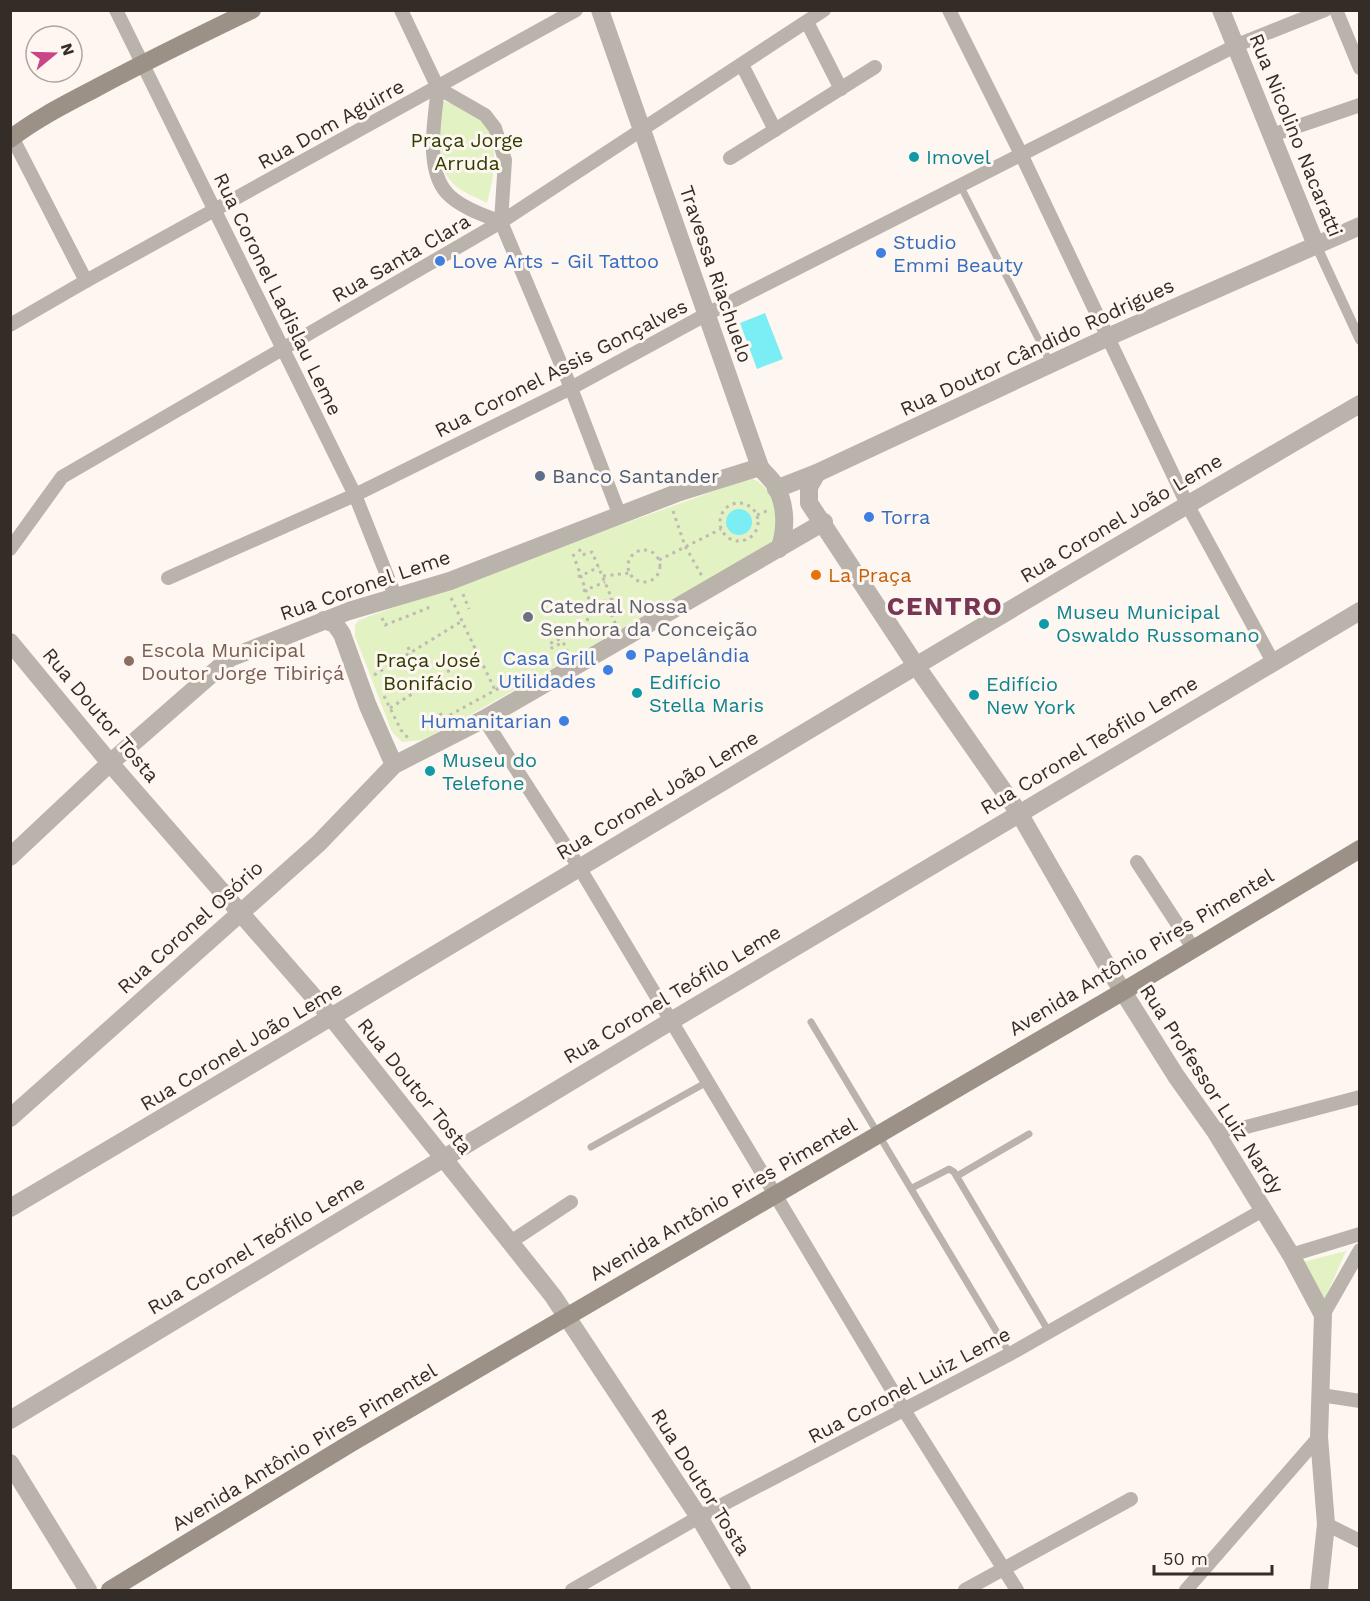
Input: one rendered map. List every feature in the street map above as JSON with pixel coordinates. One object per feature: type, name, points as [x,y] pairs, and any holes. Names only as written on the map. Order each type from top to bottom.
[{"type":"main road","points":[[11,138],[39,119],[142,64],[252,10]]},
{"type":"main road","name":"Avenida Antônio Pires Pimentel","points":[[110,1590],[351,1443],[1122,992],[1359,849]]},
{"type":"street","name":"Rua Coronel Ladislau Leme","points":[[117,10],[355,495],[396,598]]},
{"type":"street","points":[[401,10],[438,88],[431,151],[439,176],[448,195],[467,208],[501,222]]},
{"type":"street","name":"Rua Dom Aguirre","points":[[10,325],[576,10]]},
{"type":"street","name":"Travessa Riachuelo","points":[[600,10],[760,466],[776,489],[784,520],[784,537],[779,549]]},
{"type":"street","name":"Rua Santa Clara","points":[[10,549],[62,477],[501,222],[824,10]]},
{"type":"street","points":[[949,10],[1021,154],[1187,504],[1273,662]]},
{"type":"street","name":"Rua Nicolino Nacaratti","points":[[1221,10],[1316,245],[1359,340]]},
{"type":"street","name":"Rua Coronel Assis Gonçalves","points":[[168,578],[355,495],[571,388],[707,314],[1237,45],[1325,10]]},
{"type":"street","points":[[1336,10],[1359,68]]},
{"type":"street","points":[[807,22],[841,89]]},
{"type":"street","points":[[742,65],[775,130]]},
{"type":"street","points":[[730,158],[875,67]]},
{"type":"street","points":[[438,88],[485,116],[495,128],[505,160],[501,222],[571,388],[620,516]]},
{"type":"street","points":[[1272,135],[1359,105]]},
{"type":"street","points":[[11,138],[86,281]]},
{"type":"street","name":"Rua Doutor Cândido Rodrigues","points":[[776,489],[817,473],[1107,338],[1359,226]]},
{"type":"street","name":"Rua Coronel João Leme","points":[[10,1208],[332,1018],[579,867],[1187,504],[1359,404]]},
{"type":"street","name":"Rua Coronel Leme","points":[[10,857],[110,763],[220,665],[324,620],[450,581],[677,493],[760,466]]},
{"type":"street","name":"Rua Professor Luiz Nardy","points":[[817,473],[809,487],[808,498],[917,667],[1019,813],[1122,992],[1215,1131],[1292,1255],[1323,1315],[1318,1437],[1326,1524],[1319,1590]]},
{"type":"street","points":[[324,620],[335,624],[342,634],[364,696],[394,765],[484,719],[824,522]]},
{"type":"street","points":[[342,634],[349,611]]},
{"type":"street","name":"Rua Coronel Teófilo Leme","points":[[10,1420],[671,1021],[1359,611]]},
{"type":"street","name":"Rua Doutor Tosta","points":[[10,642],[110,763],[332,1018],[567,1316],[699,1517],[742,1590]]},
{"type":"street","points":[[484,719],[579,867],[904,1410],[1017,1590]]},
{"type":"street","name":"Rua Coronel Osório","points":[[10,1118],[319,843],[394,765]]},
{"type":"street","points":[[1137,862],[1193,948]]},
{"type":"street","points":[[1215,1131],[1246,1127],[1359,1097]]},
{"type":"street","points":[[509,1243],[571,1202]]},
{"type":"street","name":"Rua Coronel Luiz Leme","points":[[572,1590],[699,1517],[1049,1333],[1263,1210]]},
{"type":"street","points":[[1292,1255],[1359,1234]]},
{"type":"street","points":[[1323,1315],[1359,1250]]},
{"type":"street","points":[[1321,1395],[1359,1401]]},
{"type":"street","points":[[1186,1590],[1318,1437]]},
{"type":"street","points":[[10,1462],[88,1590]]},
{"type":"street","points":[[965,1590],[1131,1499]]},
{"type":"street","points":[[1326,1524],[1359,1542]]},
{"type":"lane","points":[[960,185],[1051,364]]},
{"type":"lane","points":[[811,1022],[1010,1354]]},
{"type":"lane","points":[[591,1147],[707,1082]]},
{"type":"lane","points":[[957,1176],[1029,1134]]},
{"type":"lane","points":[[912,1188],[949,1169],[957,1176],[1049,1333]]},
{"type":"path","points":[[735,503],[748,505],[757,515],[755,532],[746,540],[735,541],[721,529],[721,516],[729,506],[735,503]]},
{"type":"path","points":[[671,507],[686,546],[705,581]]},
{"type":"path","points":[[659,560],[721,529]]},
{"type":"path","points":[[576,542],[582,555],[592,552],[612,598],[605,601],[619,632]]},
{"type":"path","points":[[564,550],[570,546],[584,591],[591,605],[586,626],[549,644],[552,648],[563,642],[568,652]]},
{"type":"path","points":[[648,550],[659,560],[657,576],[648,582],[636,581],[629,573],[628,562],[637,551],[648,550]]},
{"type":"path","points":[[579,576],[599,567]]},
{"type":"path","points":[[603,576],[629,573]]},
{"type":"path","points":[[584,591],[605,582]]},
{"type":"path","points":[[459,586],[469,609]]},
{"type":"path","points":[[447,591],[495,690]]},
{"type":"path","points":[[382,618],[385,625],[397,622],[428,608],[425,600]]},
{"type":"path","points":[[374,675],[462,621]]},
{"type":"path","points":[[390,708],[425,683],[477,653]]},
{"type":"path","points":[[425,683],[428,690]]},
{"type":"path","points":[[440,713],[443,718]]},
{"type":"green space","name":"Praça Jorge Arruda","points":[[442,101],[461,107],[475,115],[492,138],[494,168],[487,203],[457,187],[443,168],[438,147]]},
{"type":"green space","name":"Praça José Bonifácio","points":[[750,478],[765,488],[774,505],[776,525],[771,543],[458,722],[422,740],[402,742],[392,732],[355,636],[355,625],[359,620]]},
{"type":"green space","points":[[1346,1251],[1323,1303],[1303,1262]]},
{"type":"water","points":[[765,313],[783,359],[757,369],[740,323]]},
{"type":"water","points":[[739,509],[748,513],[752,522],[748,531],[739,535],[730,531],[726,522],[730,513]]},
{"type":"place","name":"Imovel","points":[[914,157]]},
{"type":"place","name":"Studio Emmi Beauty","points":[[881,253]]},
{"type":"place","name":"Love Arts - Gil Tattoo","points":[[440,261]]},
{"type":"place","name":"Banco Santander","points":[[540,476]]},
{"type":"place","name":"Torra","points":[[869,517]]},
{"type":"place","name":"La Praça","points":[[816,575]]},
{"type":"place","name":"Catedral Nossa Senhora da Conceição","points":[[528,617]]},
{"type":"place","name":"Museu Municipal Oswaldo Russomano","points":[[1044,624]]},
{"type":"place","name":"Papelândia","points":[[631,655]]},
{"type":"place","name":"Escola Municipal Doutor Jorge Tibiriçá","points":[[129,661]]},
{"type":"place","name":"Casa Grill Utilidades","points":[[608,670]]},
{"type":"place","name":"Edifício Stella Maris","points":[[637,693]]},
{"type":"place","name":"Edifício New York","points":[[974,695]]},
{"type":"place","name":"Humanitarian","points":[[564,721]]},
{"type":"place","name":"Museu do Telefone","points":[[430,771]]},
{"type":"district","name":"CENTRO","points":[[945,606]]}]
